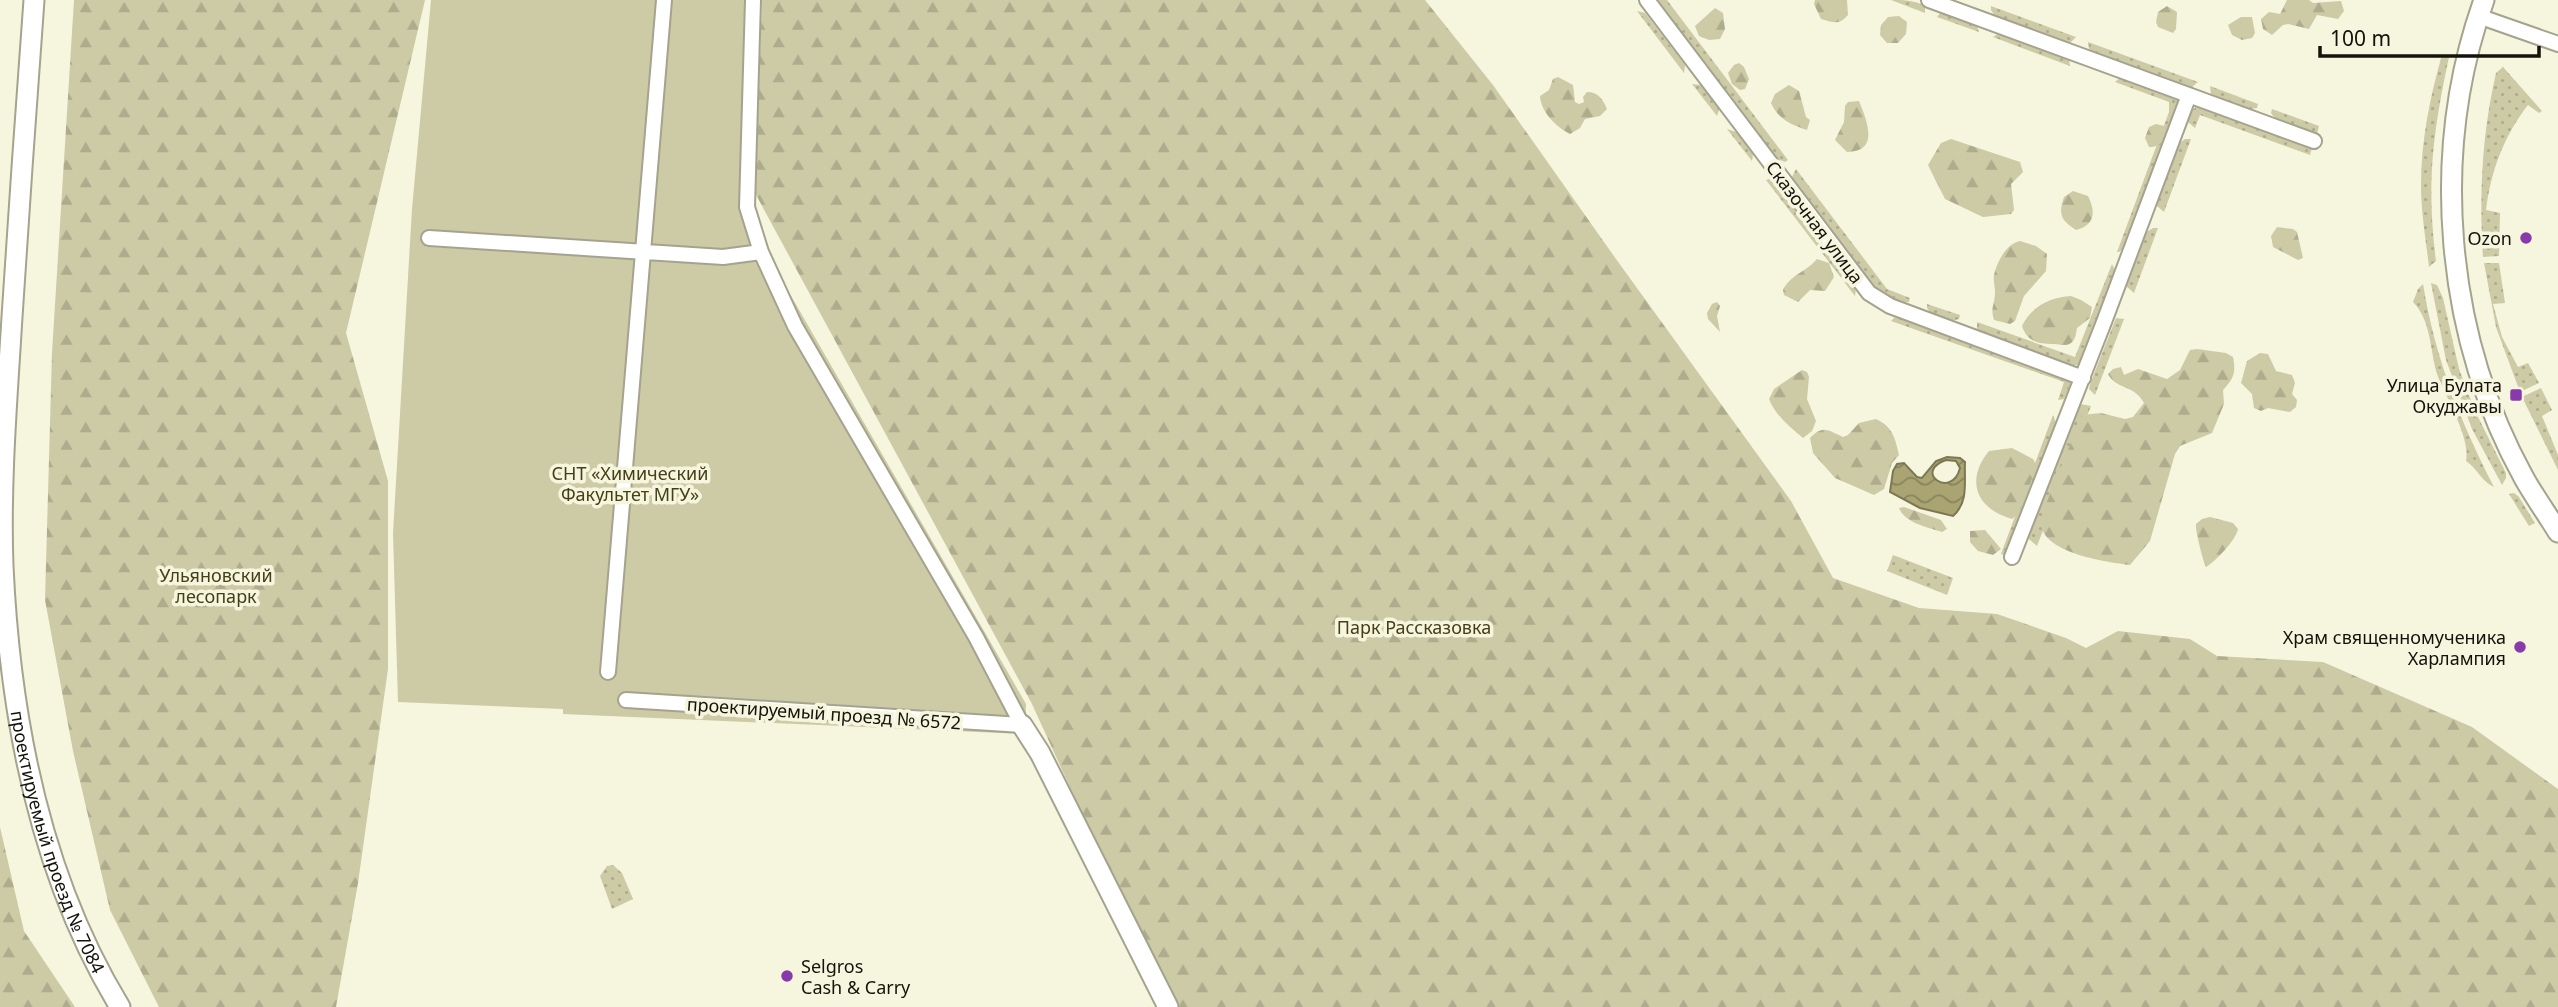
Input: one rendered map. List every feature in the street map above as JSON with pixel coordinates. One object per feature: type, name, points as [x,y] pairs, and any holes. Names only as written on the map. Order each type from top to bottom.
[{"type":"street","name":"проектируемый проезд № 7084","points":[[34,0],[4,451],[3,565],[6,602],[13,677],[30,778],[60,882],[97,969],[120,1007]]},
{"type":"street","points":[[608,672],[664,0]]},
{"type":"street","points":[[753,0],[747,207],[761,252],[795,326],[976,637],[1022,725],[1040,753],[1168,1007]]},
{"type":"street","name":"Сказочная улица","points":[[1647,0],[1869,293],[1890,306],[2083,378]]},
{"type":"street","points":[[1929,0],[2314,141]]},
{"type":"street","points":[[2558,44],[2481,8],[2462,79],[2453,142],[2452,206],[2457,270],[2476,356],[2497,418],[2524,478],[2558,532]]},
{"type":"street","points":[[2012,557],[2083,378],[2189,95]]},
{"type":"street","points":[[429,238],[723,257],[761,252]]},
{"type":"street","name":"проектируемый проезд № 6572","points":[[626,700],[1022,725]]},
{"type":"green space","name":"Ульяновский лесопарк","points":[[74,0],[425,0],[346,333],[388,481],[388,669],[358,883],[336,1007],[159,1007],[110,910],[73,751],[45,600],[52,353]]},
{"type":"green space","name":"СНТ «Химический Факультет МГУ»","points":[[431,0],[748,0],[745,216],[1026,704],[1025,734],[563,714],[563,709],[398,702],[393,533],[412,209]]},
{"type":"green space","name":"Парк Рассказовка","points":[[762,0],[1425,0],[1493,85],[1791,501],[1833,578],[1919,608],[1997,614],[2066,638],[2086,648],[2118,631],[2190,639],[2217,656],[2323,662],[2472,727],[2558,789],[2558,1007],[1175,1007],[1139,939],[1032,704],[755,193]]},
{"type":"green space","points":[[1655,0],[1667,0],[1788,160],[1785,162],[1775,158]]},
{"type":"green space","points":[[1815,0],[1847,0],[1848,15],[1836,22],[1821,19],[1814,4]]},
{"type":"green space","points":[[1891,0],[1921,4],[1925,6],[1925,13]]},
{"type":"green space","points":[[2287,0],[2309,0],[2313,3],[2341,1],[2344,11],[2338,19],[2317,15],[2309,29],[2283,25],[2272,35],[2263,29],[2261,19],[2269,12],[2280,14]]},
{"type":"green space","points":[[1991,6],[2076,37],[2067,42],[1995,16]]},
{"type":"green space","points":[[2167,6],[2177,12],[2176,29],[2173,33],[2158,27],[2156,22],[2158,12]]},
{"type":"green space","points":[[1715,8],[1723,13],[1725,29],[1720,39],[1709,40],[1699,36],[1695,26]]},
{"type":"green space","points":[[1637,11],[1645,13],[1685,65],[1684,73]]},
{"type":"green space","points":[[1941,12],[1977,25],[1979,32],[1937,17]]},
{"type":"green space","points":[[1899,16],[1907,22],[1906,34],[1898,43],[1887,43],[1880,35],[1881,25],[1888,17]]},
{"type":"green space","points":[[2241,17],[2252,17],[2255,33],[2252,38],[2242,40],[2232,35],[2228,25]]},
{"type":"green space","points":[[1999,33],[2069,59],[2070,66],[1993,37]]},
{"type":"green space","points":[[2088,42],[2198,82],[2188,87],[2093,52],[2089,49]]},
{"type":"green space","points":[[2442,55],[2449,57],[2435,134],[2432,207],[2436,261],[2429,267],[2421,169],[2427,119]]},
{"type":"green space","points":[[1739,63],[1744,67],[1749,79],[1745,89],[1740,90],[1732,84],[1728,73]]},
{"type":"green space","points":[[2503,67],[2542,111],[2539,113],[2528,105],[2500,154],[2491,181],[2486,210],[2500,213],[2499,256],[2483,257],[2481,210],[2485,141],[2496,73]]},
{"type":"green space","points":[[1558,77],[1573,85],[1575,102],[1584,102],[1583,97],[1587,92],[1591,92],[1600,97],[1607,109],[1600,116],[1585,119],[1580,128],[1570,134],[1565,131],[1546,113],[1540,96],[1549,90],[1553,79]]},
{"type":"green space","points":[[2121,77],[2177,97],[2178,100],[2124,248],[2117,252],[2169,112],[2169,102],[2115,82]]},
{"type":"green space","points":[[1692,84],[1701,85],[1719,110],[1717,116]]},
{"type":"green space","points":[[1789,85],[1799,91],[1806,117],[1810,120],[1807,130],[1786,121],[1771,103],[1775,94]]},
{"type":"green space","points":[[2210,86],[2258,104],[2257,108],[2250,109],[2214,96]]},
{"type":"green space","points":[[1859,101],[1867,126],[1867,141],[1864,147],[1857,151],[1847,152],[1835,140],[1844,122],[1845,106],[1848,102]]},
{"type":"green space","points":[[2197,106],[2312,148],[2310,155],[2200,115],[2195,128],[2188,122],[2191,111]]},
{"type":"green space","points":[[2272,109],[2319,126],[2317,134],[2276,119],[2271,113]]},
{"type":"green space","points":[[2156,124],[2164,126],[2164,138],[2157,146],[2149,147],[2145,138],[2149,127]]},
{"type":"green space","points":[[1727,129],[1736,132],[1753,153],[1752,161]]},
{"type":"green space","points":[[1951,139],[2020,162],[2023,172],[2011,184],[2014,210],[2011,214],[1983,217],[1945,199],[1928,165],[1941,143]]},
{"type":"green space","points":[[2185,139],[2191,139],[2164,212],[2157,206],[2157,201],[2178,144]]},
{"type":"green space","points":[[1796,169],[1887,289],[1910,298],[1909,302],[1901,303],[1879,293],[1793,182]]},
{"type":"green space","points":[[1766,180],[1775,182],[1856,288],[1855,296]]},
{"type":"green space","points":[[2073,191],[2088,196],[2093,212],[2087,225],[2076,230],[2064,220],[2061,213],[2064,197]]},
{"type":"green space","points":[[2277,227],[2297,232],[2303,258],[2298,260],[2273,247],[2271,236]]},
{"type":"green space","points":[[2158,228],[2134,293],[2127,287],[2127,283],[2145,233]]},
{"type":"green space","points":[[2020,241],[2036,246],[2047,254],[2046,271],[2024,296],[2015,321],[2010,324],[1994,320],[1994,275],[2003,254],[2010,246]]},
{"type":"green space","points":[[1817,259],[1829,263],[1834,277],[1825,291],[1810,290],[1798,302],[1784,295],[1786,285]]},
{"type":"green space","points":[[2484,263],[2499,263],[2505,303],[2493,304],[2502,337],[2518,367],[2528,363],[2539,383],[2520,392],[2496,327]]},
{"type":"green space","points":[[2112,264],[2115,274],[2083,361],[2079,365],[2070,365],[1977,330],[1977,322],[2075,357]]},
{"type":"green space","points":[[2431,283],[2437,285],[2443,298],[2459,369],[2475,411],[2506,473],[2502,485],[2472,429],[2446,360]]},
{"type":"green space","points":[[2423,284],[2434,338],[2450,388],[2494,487],[2466,461],[2467,452],[2461,429],[2437,374],[2423,317],[2413,302]]},
{"type":"green space","points":[[2071,296],[2092,307],[2090,318],[2077,328],[2071,343],[2043,343],[2027,336],[2022,326],[2030,313],[2056,298]]},
{"type":"green space","points":[[1717,302],[1720,306],[1717,316],[1720,332],[1708,319],[1707,313],[1712,304]]},
{"type":"green space","points":[[1927,304],[1960,315],[1959,319],[1946,320],[1937,316],[1929,311]]},
{"type":"green space","points":[[1895,317],[2067,379],[2071,383],[2064,399],[2058,400],[2064,382],[1891,321]]},
{"type":"green space","points":[[2116,318],[2124,319],[2095,395],[2089,389],[2090,384]]},
{"type":"green space","points":[[2190,350],[2226,353],[2233,357],[2233,375],[2223,390],[2224,404],[2212,433],[2180,446],[2175,454],[2150,541],[2130,565],[2079,555],[2054,543],[2046,536],[2041,526],[2042,518],[2082,415],[2101,413],[2125,419],[2133,417],[2144,403],[2140,397],[2116,383],[2108,374],[2121,367],[2124,375],[2138,369],[2167,379],[2180,370]]},
{"type":"green space","points":[[2260,353],[2268,354],[2276,371],[2292,375],[2295,383],[2292,394],[2297,400],[2296,407],[2290,412],[2268,408],[2261,411],[2254,408],[2252,394],[2241,383],[2247,361]]},
{"type":"green space","points":[[1802,370],[1807,372],[1809,377],[1807,399],[1816,421],[1812,431],[1803,438],[1779,416],[1769,399],[1774,389]]},
{"type":"green space","points":[[2541,388],[2552,410],[2542,416],[2558,455],[2558,470],[2522,397]]},
{"type":"green space","points":[[2080,404],[2091,406],[2037,546],[2029,539],[2029,533],[2075,407]]},
{"type":"green space","points":[[2053,415],[2056,423],[2004,555],[2001,554]]},
{"type":"green space","points":[[1876,419],[1890,429],[1899,455],[1892,463],[1884,489],[1874,495],[1835,478],[1813,453],[1810,438],[1823,430],[1843,437],[1859,423]]},
{"type":"green space","points":[[2012,448],[2033,459],[2037,466],[2018,514],[2012,519],[1990,508],[1983,501],[1976,483],[1977,472],[1989,451]]},
{"type":"green space","points":[[2514,493],[2535,523],[2529,526],[2509,494]]},
{"type":"green space","points":[[1904,507],[1941,520],[1947,529],[1942,532],[1911,521],[1899,508]]},
{"type":"green space","points":[[2210,517],[2233,523],[2238,529],[2225,550],[2206,567],[2196,524]]},
{"type":"green space","points":[[1985,530],[2001,549],[1993,555],[1978,551],[1970,542],[1970,531]]},
{"type":"green space","points":[[1893,555],[1953,578],[1947,595],[1887,571]]},
{"type":"green space","points":[[0,827],[24,931],[75,1007],[0,1007]]},
{"type":"green space","points":[[613,865],[622,873],[633,899],[612,909],[600,876],[607,866]]},
{"type":"water","points":[[1947,457],[1960,458],[1965,462],[1964,498],[1953,516],[1920,508],[1890,492],[1893,471],[1897,464],[1904,463],[1917,477],[1922,478],[1936,461]],"holes":[[[1946,460],[1956,461],[1960,468],[1950,482],[1943,483],[1933,476],[1937,465]]]},
{"type":"place","name":"Ozon","points":[[2526,238]]},
{"type":"place","name":"Улица Булата Окуджавы","points":[[2516,395]]},
{"type":"place","name":"Храм священномученика Харлампия","points":[[2520,647]]},
{"type":"place","name":"Selgros Cash & Carry","points":[[787,976]]}]
